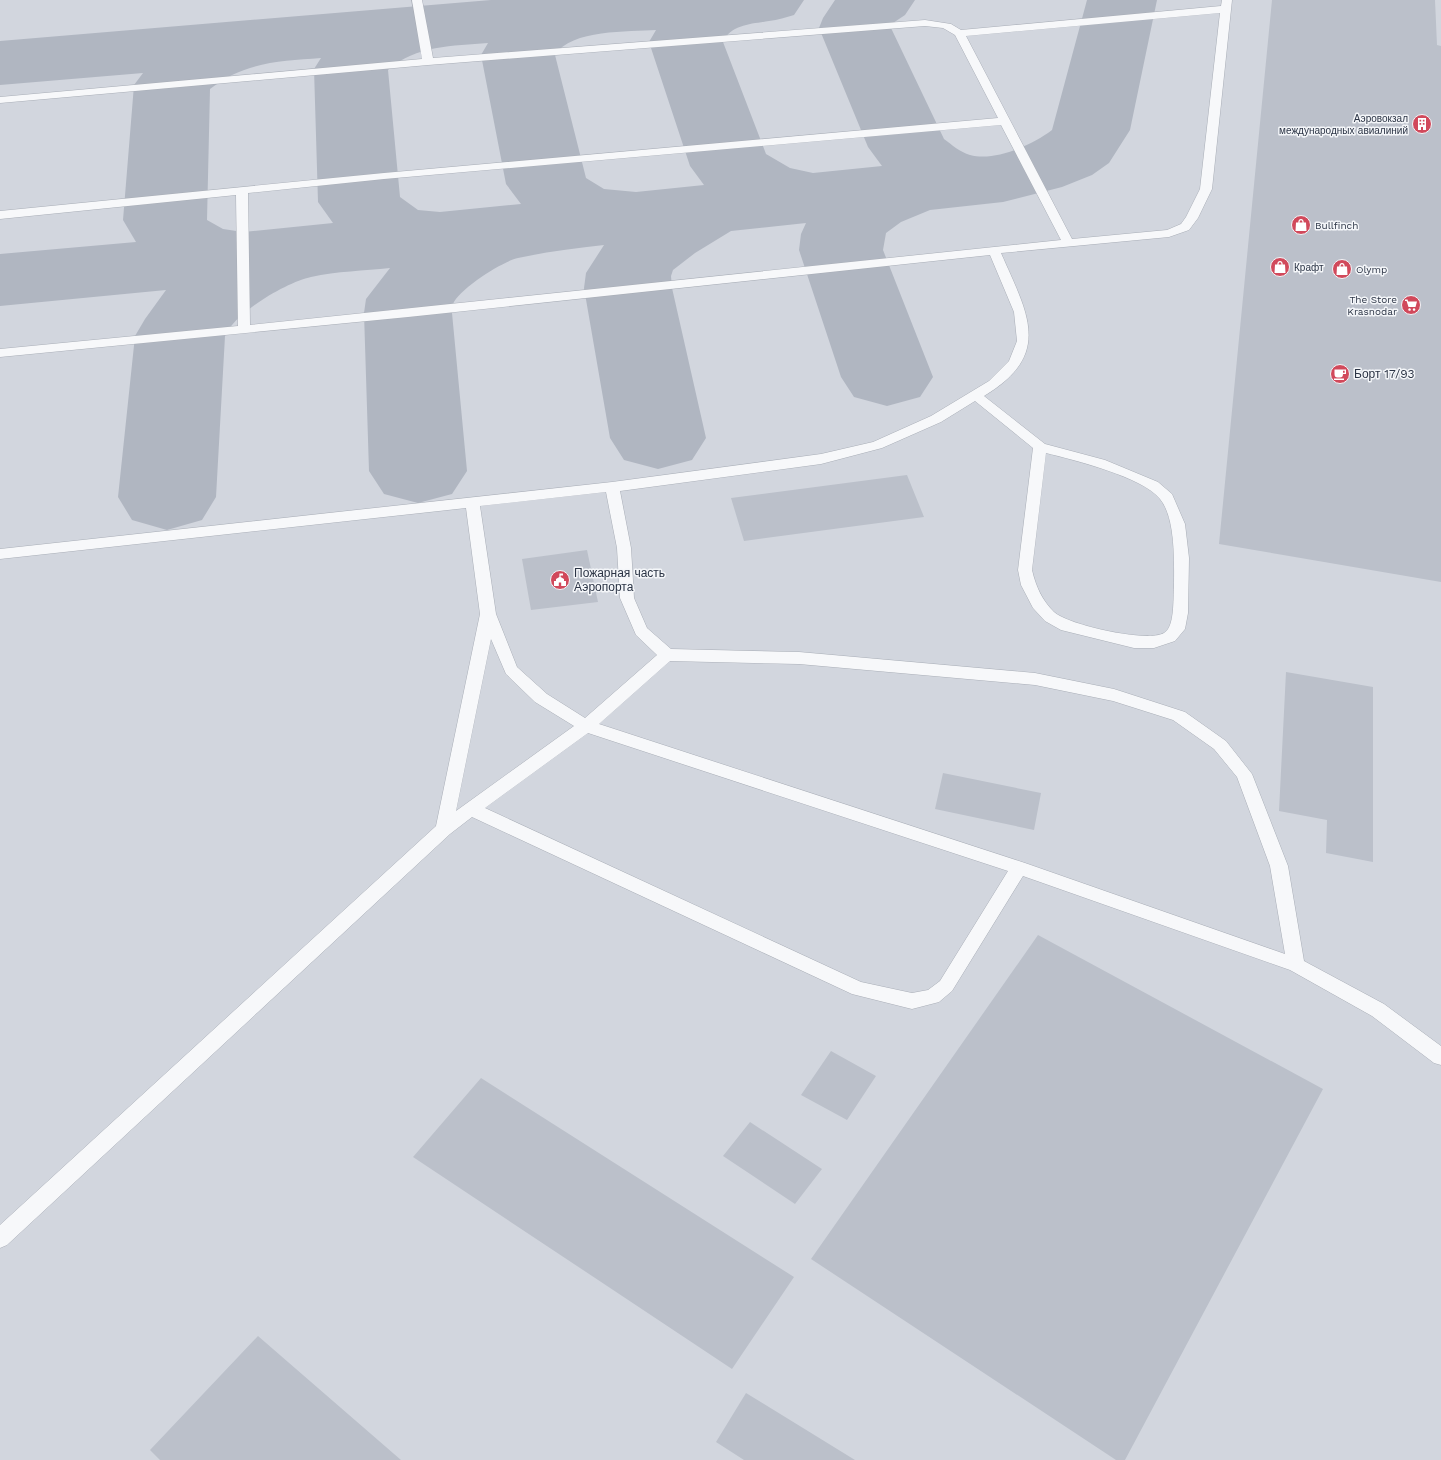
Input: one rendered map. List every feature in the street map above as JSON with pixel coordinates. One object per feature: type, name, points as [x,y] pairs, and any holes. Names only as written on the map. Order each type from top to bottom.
[{"type":"lane","points":[[417,0],[428,62]]},
{"type":"lane","points":[[0,353],[244,330],[1068,242],[1168,233],[1185,227],[1192,218],[1206,189],[1227,5],[958,33]]},
{"type":"lane","points":[[0,100],[428,62],[924,22],[946,25],[958,33],[1068,242]]},
{"type":"lane","points":[[0,215],[242,190],[1005,121]]},
{"type":"lane","points":[[242,190],[244,330]]},
{"type":"lane","points":[[0,554],[612,487],[821,459],[877,446],[936,419],[994,384],[1015,362],[1023,341],[1020,312],[994,250]]},
{"type":"lane","points":[[975,395],[1040,447],[1113,469],[1153,485],[1167,498],[1178,524],[1182,558],[1180,613],[1177,629],[1170,637],[1154,642],[1134,642],[1066,626],[1050,617],[1038,604],[1028,585],[1025,570],[1040,447]]},
{"type":"lane","points":[[612,487],[624,548],[627,598],[641,631],[668,655],[799,658],[1035,679],[1114,695],[1179,716],[1220,745],[1244,774],[1280,866],[1296,965]]},
{"type":"lane","points":[[472,502],[488,614],[511,670],[541,698],[586,726],[1019,868],[1296,965],[1378,1010],[1441,1057]]},
{"type":"lane","points":[[444,829],[488,614]]},
{"type":"lane","points":[[0,1238],[444,829],[586,726],[668,655]]},
{"type":"lane","points":[[470,809],[858,989],[912,1001],[933,997],[946,986],[1019,868]]},
{"type":"shaded area","points":[[0,0],[1441,0],[1441,1460],[0,1460]]},
{"type":"building","points":[[1272,0],[1435,0],[1437,45],[1441,46],[1441,582],[1219,544]]},
{"type":"building","points":[[907,475],[924,517],[744,541],[731,498]]},
{"type":"building","name":"Пожарная часть Аэропорта","points":[[587,550],[598,602],[531,610],[522,559]]},
{"type":"building","points":[[1286,672],[1373,687],[1373,862],[1326,853],[1327,820],[1279,811]]},
{"type":"building","points":[[943,773],[1041,793],[1034,830],[935,809]]},
{"type":"building","points":[[1038,935],[1323,1089],[1125,1460],[1116,1460],[811,1259]]},
{"type":"building","points":[[831,1051],[876,1076],[847,1120],[801,1095]]},
{"type":"building","points":[[481,1078],[794,1277],[732,1369],[413,1157]]},
{"type":"building","points":[[750,1122],[822,1169],[795,1204],[723,1156]]},
{"type":"building","points":[[258,1336],[401,1460],[160,1460],[150,1450]]},
{"type":"building","points":[[746,1393],[855,1460],[744,1460],[716,1442]]},
{"type":"taxiway","points":[[740,2],[769,0]]},
{"type":"taxiway","points":[[880,0],[871,5],[861,14],[855,28],[908,147],[923,162],[941,172],[979,180]]},
{"type":"taxiway","points":[[979,180],[1003,178],[1044,167],[1073,153],[1084,143],[1091,130],[1122,0]]},
{"type":"taxiway","points":[[422,27],[740,2]]},
{"type":"taxiway","points":[[740,2],[724,8],[701,20],[690,33],[686,42],[730,166],[761,185],[782,192],[813,198]]},
{"type":"taxiway","points":[[580,15],[543,28],[529,39],[518,55],[547,184],[567,203],[578,208],[601,214],[637,217]]},
{"type":"taxiway","points":[[263,41],[422,27]]},
{"type":"taxiway","points":[[422,27],[392,37],[372,47],[356,60],[351,69],[359,202],[376,220],[393,230],[438,237]]},
{"type":"taxiway","points":[[0,63],[263,41]]},
{"type":"taxiway","points":[[241,257],[208,252],[186,244],[177,238],[170,230],[165,220],[172,85],[181,75],[202,60],[263,41]]},
{"type":"taxiway","points":[[813,198],[979,180]]},
{"type":"taxiway","points":[[887,377],[841,250],[843,234],[847,225],[862,210],[882,200],[912,189]]},
{"type":"taxiway","points":[[637,217],[813,198]]},
{"type":"taxiway","points":[[813,198],[819,199]]},
{"type":"taxiway","points":[[658,438],[628,288],[628,275],[634,263],[653,244],[677,227],[712,209]]},
{"type":"taxiway","points":[[510,230],[637,217]]},
{"type":"taxiway","points":[[637,217],[641,217]]},
{"type":"taxiway","points":[[292,253],[510,230]]},
{"type":"taxiway","points":[[418,471],[408,313],[410,299],[432,274],[447,262],[465,251],[510,230]]},
{"type":"taxiway","points":[[510,230],[522,233]]},
{"type":"taxiway","points":[[0,280],[292,253]]},
{"type":"taxiway","points":[[167,497],[180,336],[184,327],[197,310],[214,294],[241,276],[292,253]]},
{"type":"taxiway","points":[[292,253],[298,254]]},
{"type":"place","name":"Аэровокзал международных авиалиний","points":[[1422,124]]},
{"type":"place","name":"Bullfinch","points":[[1301,225]]},
{"type":"place","name":"Крафт","points":[[1280,267]]},
{"type":"place","name":"Olymp","points":[[1342,269]]},
{"type":"place","name":"The Store Krasnodar","points":[[1411,305]]},
{"type":"place","name":"Борт 17/93","points":[[1340,374]]},
{"type":"place","name":"Пожарная часть Аэропорта","points":[[560,580]]}]
